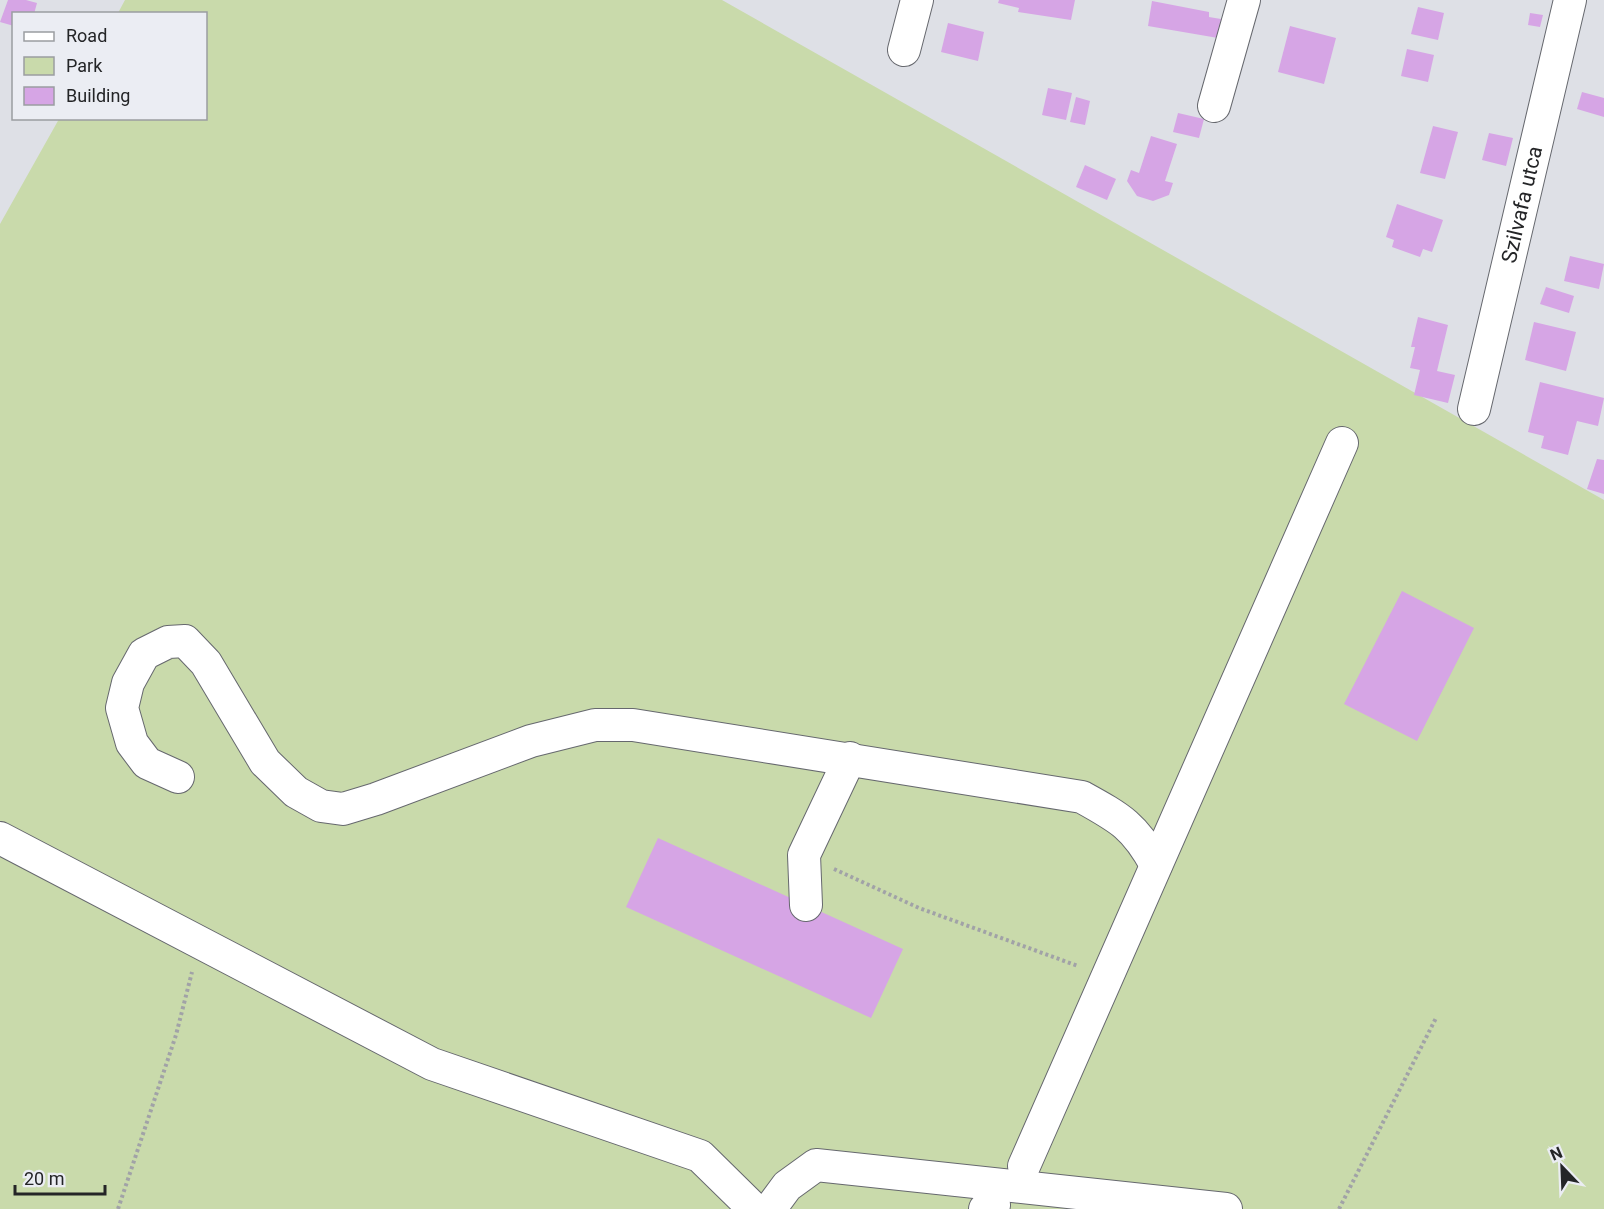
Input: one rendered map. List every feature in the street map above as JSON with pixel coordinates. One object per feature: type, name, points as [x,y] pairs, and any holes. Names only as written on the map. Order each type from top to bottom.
[{"type":"street","points":[[904,50],[917,0]]},
{"type":"street","points":[[1214,106],[1244,0]]},
{"type":"street","name":"Szilvafa utca","points":[[1474,409],[1570,0]]},
{"type":"street","points":[[1009,1196],[1342,443]]},
{"type":"street","points":[[178,777],[147,763],[132,743],[122,708],[128,683],[144,654],[168,642],[184,641],[206,663],[265,762],[296,792],[321,806],[343,809],[455,771],[531,741],[595,725],[633,725],[1082,797],[1122,819],[1144,842],[1156,865]]},
{"type":"street","points":[[806,905],[804,855],[849,758]]},
{"type":"street","points":[[0,838],[432,1064],[700,1156],[754,1209]]},
{"type":"street","points":[[770,1209],[787,1186],[816,1166],[1009,1196],[1226,1209]]},
{"type":"path","points":[[804,855],[919,908],[1107,976]]},
{"type":"path","points":[[118,1209],[176,1035],[200,942]]},
{"type":"path","points":[[1339,1209],[1436,1018]]},
{"type":"green space","points":[[125,0],[722,0],[1604,500],[1604,1209],[0,1209],[0,224],[58,120],[207,120],[207,12],[119,12]]},
{"type":"building","points":[[8,0],[26,0],[37,3],[35,12],[12,12],[12,25],[0,22]]},
{"type":"building","points":[[999,0],[1075,0],[1071,20],[1018,12],[1019,8],[998,3]]},
{"type":"building","points":[[1152,1],[1209,12],[1209,17],[1221,19],[1218,38],[1148,26]]},
{"type":"building","points":[[1418,7],[1444,13],[1438,40],[1411,34]]},
{"type":"building","points":[[1530,13],[1543,15],[1540,27],[1528,25]]},
{"type":"building","points":[[948,23],[984,32],[978,61],[941,52]]},
{"type":"building","points":[[1290,26],[1336,38],[1324,84],[1278,72]]},
{"type":"building","points":[[1407,49],[1434,55],[1428,82],[1401,76]]},
{"type":"building","points":[[1048,88],[1072,93],[1066,120],[1042,115]]},
{"type":"building","points":[[1582,92],[1604,98],[1604,117],[1577,109]]},
{"type":"building","points":[[1076,97],[1090,101],[1085,125],[1070,122]]},
{"type":"building","points":[[1178,113],[1204,119],[1199,138],[1173,132]]},
{"type":"building","points":[[1433,126],[1458,132],[1445,179],[1420,173]]},
{"type":"building","points":[[1489,133],[1513,138],[1506,166],[1482,160]]},
{"type":"building","points":[[1151,136],[1177,144],[1165,181],[1173,183],[1169,195],[1153,201],[1137,196],[1127,181],[1131,170],[1139,173]]},
{"type":"building","points":[[1085,165],[1116,179],[1107,200],[1076,187]]},
{"type":"building","points":[[1397,204],[1443,220],[1432,252],[1423,249],[1420,257],[1392,247],[1394,240],[1386,237]]},
{"type":"building","points":[[1570,256],[1604,264],[1599,289],[1564,281]]},
{"type":"building","points":[[1546,287],[1574,296],[1569,313],[1540,304]]},
{"type":"building","points":[[1418,317],[1448,325],[1437,371],[1455,375],[1448,403],[1414,395],[1420,370],[1410,368],[1415,347],[1411,347]]},
{"type":"building","points":[[1534,322],[1576,332],[1566,371],[1525,360]]},
{"type":"building","points":[[1540,382],[1604,398],[1598,426],[1577,421],[1568,455],[1541,448],[1544,436],[1528,432]]},
{"type":"building","points":[[1597,459],[1604,460],[1604,494],[1587,489]]},
{"type":"building","points":[[1402,591],[1474,628],[1417,741],[1344,704]]},
{"type":"building","points":[[658,838],[903,949],[871,1018],[626,907]]}]
